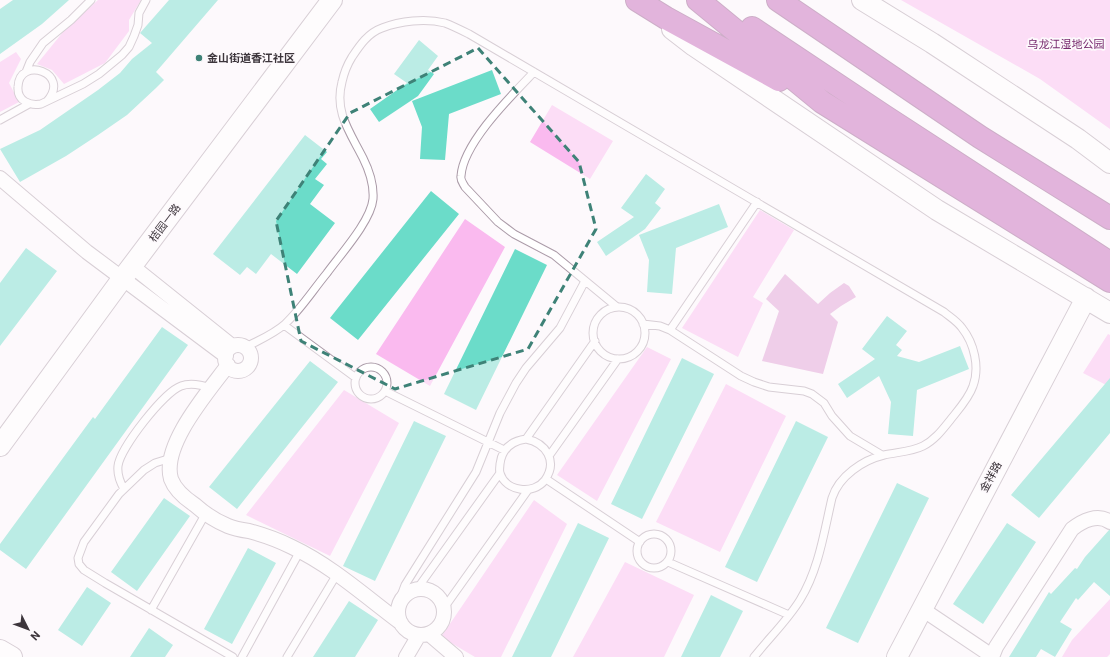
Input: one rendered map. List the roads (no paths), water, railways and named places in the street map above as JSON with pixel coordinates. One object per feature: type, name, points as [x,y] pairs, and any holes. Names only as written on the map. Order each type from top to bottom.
[{"type":"highway","points":[[637,0],[666,18],[822,102],[1110,281]]},
{"type":"highway","points":[[698,0],[822,102]]},
{"type":"highway","points":[[709,0],[890,121],[1110,262]]},
{"type":"highway","points":[[778,0],[980,137],[1110,218]]},
{"type":"street","name":"桔园一路","points":[[0,446],[127,273],[332,0]]},
{"type":"street","points":[[633,0],[694,46],[937,210],[1110,313]]},
{"type":"street","points":[[862,0],[932,43],[1072,134],[1110,163]]},
{"type":"street","points":[[0,178],[87,252],[127,273],[233,354],[180,433],[174,445],[170,469],[171,479],[184,497],[218,522],[230,527],[271,538],[300,551],[337,574],[401,623],[412,634],[424,635],[434,632],[440,626],[443,620],[444,608],[440,598],[434,592],[427,589],[416,589],[405,595],[400,601],[398,608],[398,616],[401,623]]},
{"type":"street","name":"金祥路","points":[[897,657],[1086,298]]},
{"type":"street","points":[[922,609],[992,657],[996,647],[1072,529],[1080,522],[1098,518],[1110,522]]},
{"type":"street","points":[[406,657],[424,635]]},
{"type":"street","points":[[424,635],[456,657]]},
{"type":"street","points":[[0,650],[12,657]]},
{"type":"lane","points":[[29,104],[20,97],[18,92],[19,80],[26,72],[30,62],[43,43],[71,20],[91,0]]},
{"type":"lane","points":[[0,120],[29,104],[41,104],[83,84],[99,74],[122,55],[129,46],[138,26],[140,13],[146,0]]},
{"type":"lane","points":[[233,354],[284,325],[301,307],[359,230],[369,213],[373,199],[372,184],[368,169],[344,119],[340,107],[339,94],[344,72],[359,46],[368,36],[378,29],[390,25],[413,21],[444,23],[469,34],[944,312],[962,328],[969,340],[976,367],[973,387],[967,399],[932,440],[912,450],[882,455],[872,459],[850,473],[836,488],[817,565],[800,599],[789,615],[754,657]]},
{"type":"lane","points":[[26,72],[32,70],[43,71],[52,79],[53,91],[47,101]]},
{"type":"lane","points":[[534,72],[497,112],[477,138],[464,164],[461,181],[498,222],[514,234],[554,255],[617,307]]},
{"type":"lane","points":[[670,330],[757,202]]},
{"type":"lane","points":[[400,601],[405,585],[476,472],[500,413],[516,383],[526,368],[560,328],[585,281]]},
{"type":"lane","points":[[617,307],[633,311],[639,316],[643,324],[645,332],[644,341],[633,354],[626,358],[618,359],[609,356],[602,352],[596,345],[593,329],[601,314],[608,309],[617,307]]},
{"type":"lane","points":[[643,324],[660,326],[670,330],[741,376],[754,382],[769,387],[804,391],[812,394],[824,403],[841,427],[850,436],[882,455]]},
{"type":"lane","points":[[284,325],[356,378]]},
{"type":"lane","points":[[526,439],[595,341]]},
{"type":"lane","points":[[549,456],[618,359]]},
{"type":"lane","points":[[367,367],[378,368],[385,376],[385,391],[377,397],[367,398],[362,396],[356,388],[356,378],[359,373],[367,367]]},
{"type":"lane","points":[[124,489],[118,478],[120,456],[126,445],[162,400],[173,390],[182,385],[199,384],[211,388]]},
{"type":"lane","points":[[385,391],[504,450]]},
{"type":"lane","points":[[416,589],[500,473],[501,458],[504,450],[514,442],[526,439],[541,445],[547,451],[550,467],[546,478],[536,487],[528,490],[512,486],[500,473]]},
{"type":"lane","points":[[171,458],[155,463],[144,470],[124,489],[107,509],[84,542],[78,558],[84,570],[150,610],[233,657]]},
{"type":"lane","points":[[546,478],[640,542]]},
{"type":"lane","points":[[444,608],[528,490]]},
{"type":"lane","points":[[150,610],[206,513]]},
{"type":"lane","points":[[659,534],[664,537],[668,541],[672,551],[668,562],[664,566],[658,568],[647,567],[642,564],[638,553],[640,542],[648,535],[659,534]]},
{"type":"lane","points":[[242,657],[300,551]]},
{"type":"lane","points":[[668,562],[789,615]]},
{"type":"lane","points":[[287,657],[337,574]]},
{"type":"place","name":"金山街道香江社区","points":[[199,58]]},
{"type":"park label","name":"乌龙江湿地公园","points":[[1066,44]]}]
